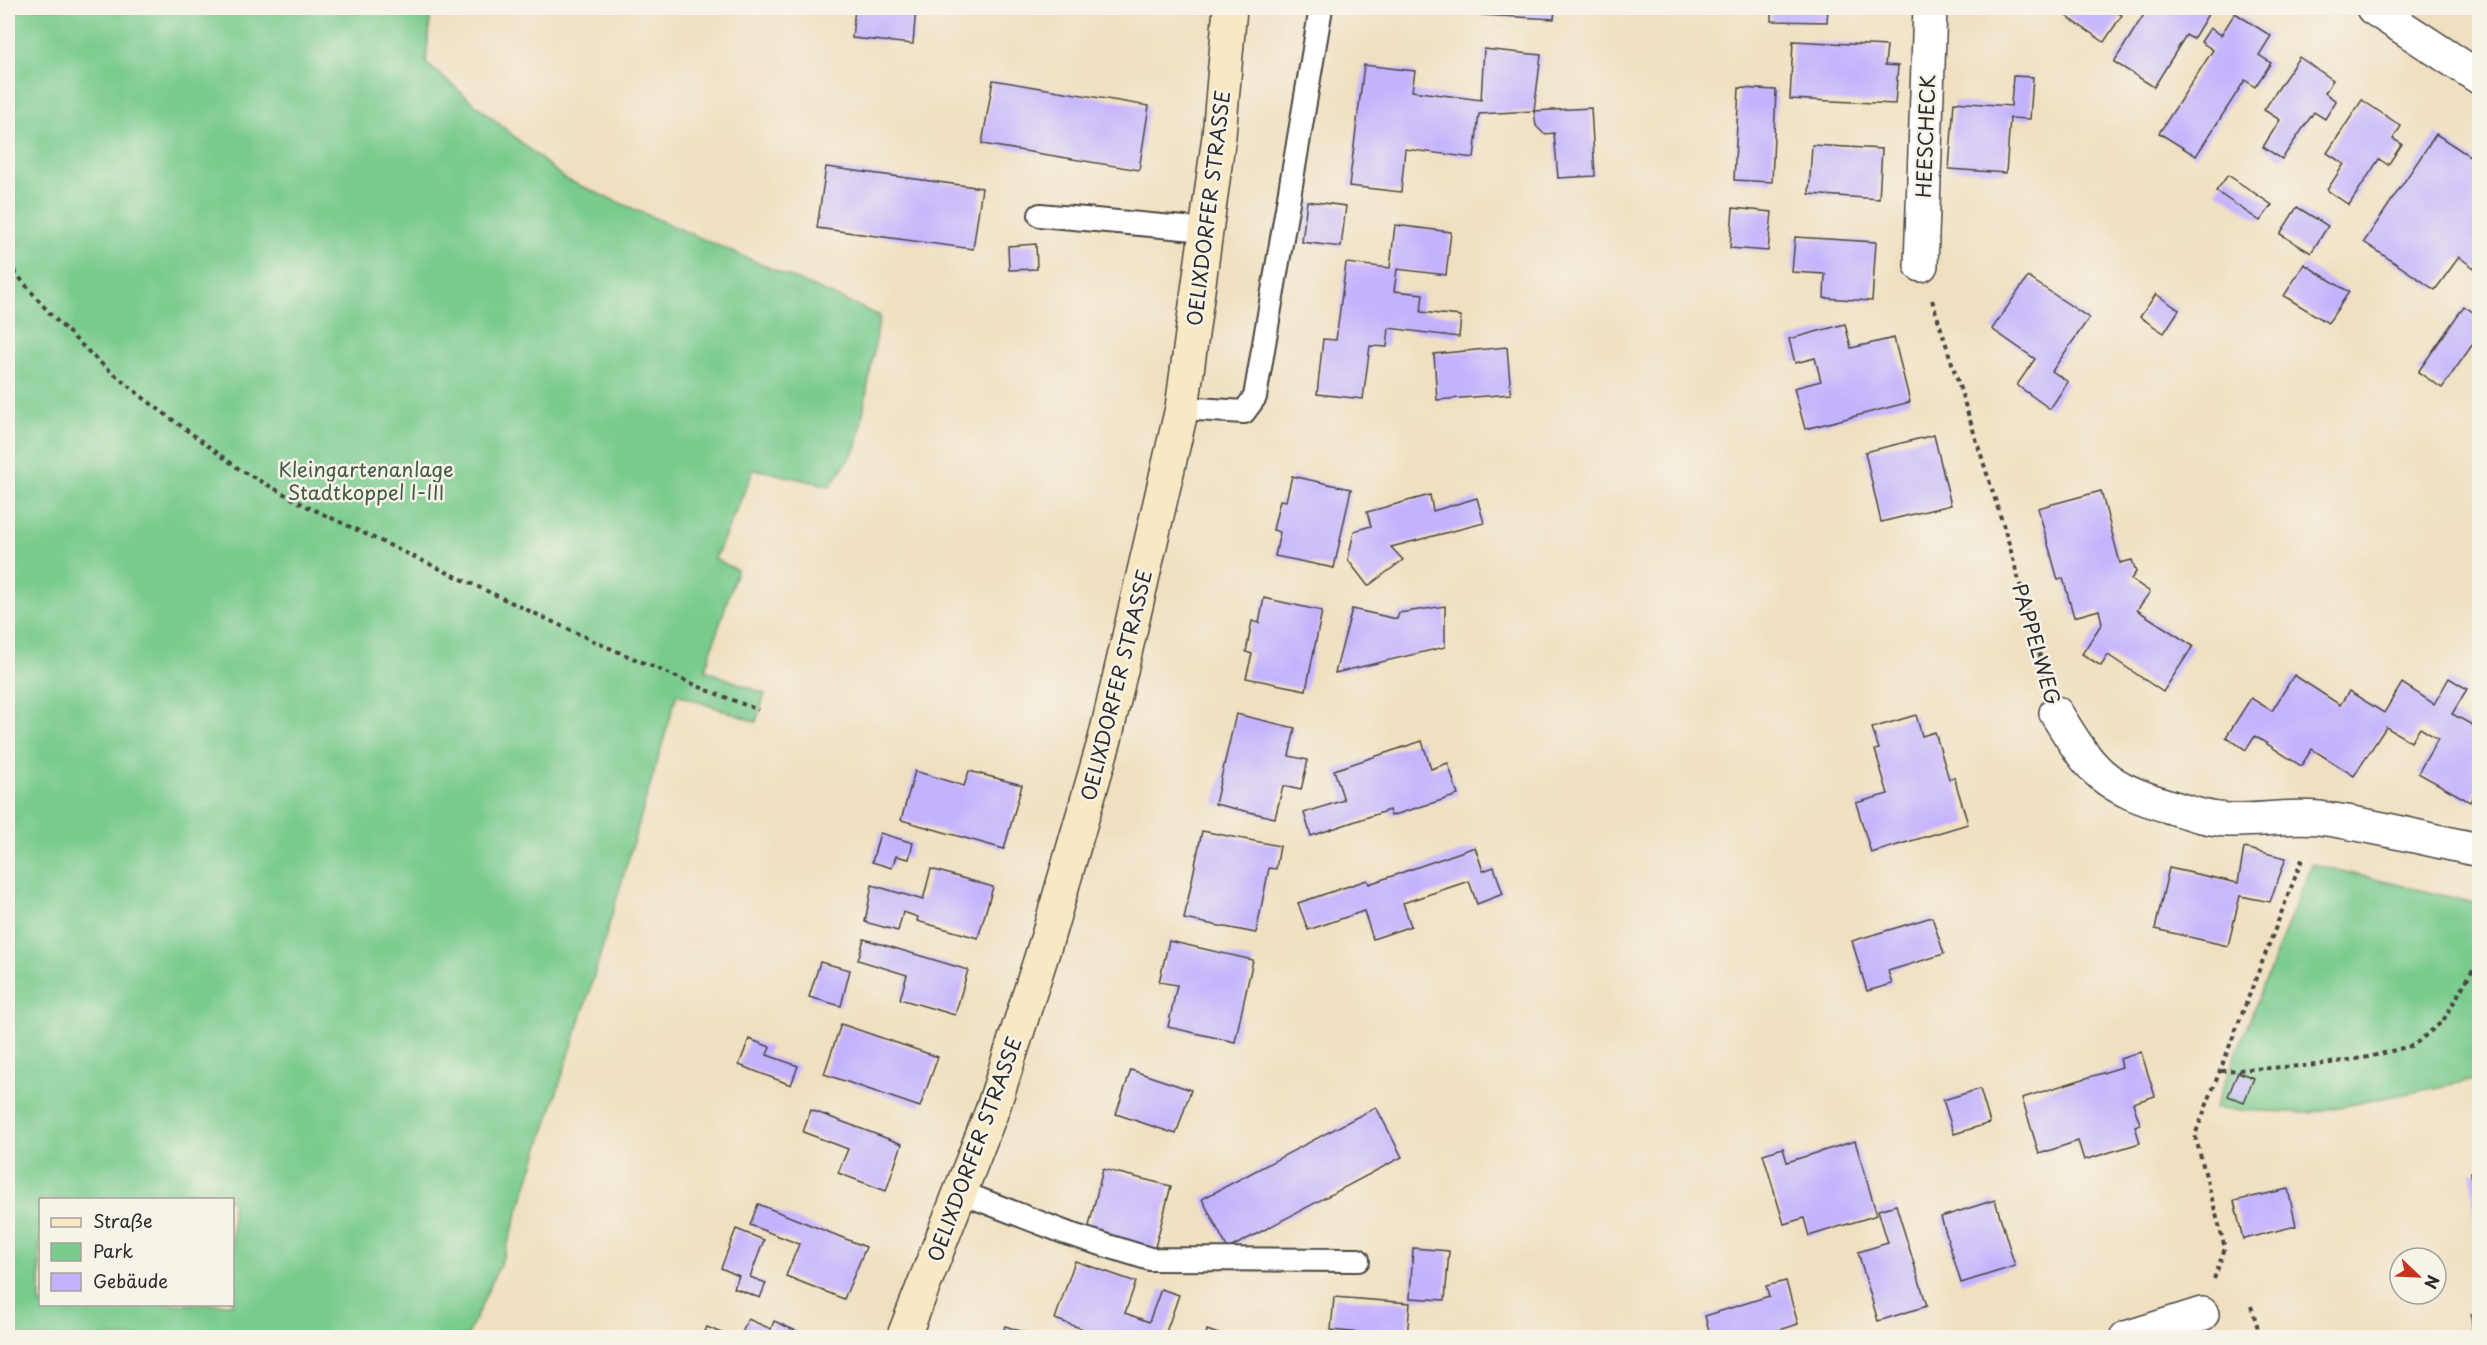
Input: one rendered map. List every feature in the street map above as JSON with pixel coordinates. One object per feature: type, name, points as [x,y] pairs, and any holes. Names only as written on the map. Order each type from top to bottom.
[{"type":"street","name":"OELIXDORFER STRASSE","points":[[903,1338],[1000,1086],[1047,939],[1105,740],[1182,408],[1219,136],[1230,8]]},
{"type":"street","name":"HEESCHECK","points":[[1921,265],[1930,8]]},
{"type":"street","points":[[2373,8],[2480,78]]},
{"type":"street","name":"PAPPELWEG","points":[[2056,713],[2084,759],[2109,783],[2134,796],[2206,818],[2228,820],[2291,816],[2321,818],[2480,850]]},
{"type":"street","points":[[2126,1338],[2202,1314]]},
{"type":"lane","points":[[1182,408],[1244,412],[1255,397],[1321,8]]},
{"type":"lane","points":[[1040,215],[1206,230]]},
{"type":"lane","points":[[960,1192],[1070,1234],[1150,1259],[1358,1260]]},
{"type":"path","points":[[8,264],[51,315],[97,360],[146,400],[242,471],[308,507],[600,644],[758,710]]},
{"type":"path","name":"PAPPELWEG","points":[[1921,265],[2007,537],[2056,713]]},
{"type":"path","points":[[2202,1314],[2224,1248],[2195,1135],[2301,862],[2321,818]]},
{"type":"path","points":[[2221,1071],[2317,1065],[2368,1057],[2414,1045],[2443,1021],[2480,957]]},
{"type":"path","points":[[2251,1306],[2261,1338]]},
{"type":"green space","name":"Kleingartenanlage Stadtkoppel I-III","points":[[8,8],[431,8],[426,63],[565,179],[880,316],[857,447],[830,486],[754,469],[715,559],[737,570],[705,670],[765,694],[756,722],[677,694],[588,996],[505,1253],[467,1337],[8,1337]]},
{"type":"green space","points":[[2312,864],[2479,904],[2479,1079],[2309,1113],[2214,1109]]},
{"type":"building","points":[[855,8],[916,8],[913,44],[852,38]]},
{"type":"building","points":[[1437,8],[1466,8],[1465,14],[1437,13]]},
{"type":"building","points":[[1482,8],[1555,8],[1554,19],[1481,15]]},
{"type":"building","points":[[1771,8],[1828,8],[1827,22],[1771,21]]},
{"type":"building","points":[[2072,8],[2110,8],[2122,15],[2104,42],[2066,16]]},
{"type":"building","points":[[2148,8],[2205,8],[2210,11],[2193,39],[2186,35],[2154,87],[2114,62]]},
{"type":"building","points":[[2235,13],[2271,36],[2259,55],[2271,63],[2255,87],[2245,80],[2196,156],[2159,133],[2213,50],[2201,42],[2210,28],[2221,35]]},
{"type":"building","points":[[1793,41],[1887,46],[1885,65],[1898,66],[1895,104],[1790,99]]},
{"type":"building","points":[[1484,49],[1541,55],[1534,111],[1479,114],[1474,158],[1405,149],[1401,192],[1349,186],[1364,65],[1415,71],[1412,91],[1481,100]]},
{"type":"building","points":[[2299,57],[2333,80],[2325,93],[2336,101],[2325,119],[2314,112],[2282,159],[2263,147],[2280,120],[2264,110]]},
{"type":"building","points":[[2013,76],[2033,77],[2030,119],[2010,118],[2006,173],[1949,169],[1954,102],[2011,106]]},
{"type":"building","points":[[993,80],[1149,106],[1139,170],[982,144]]},
{"type":"building","points":[[1739,88],[1776,90],[1772,182],[1734,180]]},
{"type":"building","points":[[2362,100],[2401,126],[2393,139],[2402,144],[2388,165],[2379,159],[2349,205],[2327,190],[2344,164],[2327,153]]},
{"type":"building","points":[[1591,108],[1595,176],[1558,178],[1554,133],[1544,134],[1536,126],[1534,111]]},
{"type":"building","points":[[2436,134],[2480,163],[2480,267],[2477,270],[2459,257],[2435,290],[2364,242]]},
{"type":"building","points":[[1812,145],[1882,149],[1879,199],[1809,194]]},
{"type":"building","points":[[826,167],[982,188],[973,249],[817,228]]},
{"type":"building","points":[[2228,175],[2272,205],[2260,221],[2216,191]]},
{"type":"building","points":[[1307,201],[1346,206],[1341,247],[1302,242]]},
{"type":"building","points":[[2297,207],[2328,226],[2311,253],[2280,234]]},
{"type":"building","points":[[1733,208],[1772,212],[1768,251],[1730,248]]},
{"type":"building","points":[[1395,225],[1451,232],[1446,275],[1397,269],[1394,291],[1423,294],[1421,312],[1461,316],[1459,337],[1389,328],[1387,347],[1370,346],[1363,399],[1317,394],[1323,339],[1336,340],[1346,263],[1390,268]]},
{"type":"building","points":[[1795,237],[1876,242],[1872,301],[1824,298],[1825,274],[1792,272]]},
{"type":"building","points":[[1036,244],[1037,269],[1009,270],[1008,246]]},
{"type":"building","points":[[2304,264],[2349,292],[2328,323],[2284,296]]},
{"type":"building","points":[[2028,277],[2089,318],[2052,371],[2068,382],[2050,409],[2017,385],[2035,359],[1992,329]]},
{"type":"building","points":[[2156,294],[2179,310],[2164,333],[2140,317]]},
{"type":"building","points":[[2464,306],[2480,317],[2480,334],[2442,388],[2418,372]]},
{"type":"building","points":[[1845,324],[1851,348],[1894,338],[1910,402],[1805,429],[1794,388],[1821,381],[1815,358],[1795,363],[1789,339]]},
{"type":"building","points":[[1507,347],[1511,394],[1437,400],[1434,354]]},
{"type":"building","points":[[1934,435],[1951,505],[1881,522],[1865,452]]},
{"type":"building","points":[[1292,476],[1351,489],[1334,568],[1275,556],[1280,532],[1273,530],[1280,500],[1286,501]]},
{"type":"building","points":[[2101,491],[2120,563],[2132,560],[2136,572],[2131,579],[2150,592],[2137,610],[2193,646],[2163,692],[2108,655],[2101,666],[2082,654],[2102,623],[2099,610],[2074,617],[2063,578],[2058,580],[2038,508]]},
{"type":"building","points":[[1430,495],[1433,511],[1477,498],[1484,523],[1391,547],[1403,560],[1368,586],[1348,560],[1354,531],[1371,526],[1367,512]]},
{"type":"building","points":[[1264,598],[1322,611],[1306,690],[1246,678],[1252,654],[1246,652],[1252,621],[1259,623]]},
{"type":"building","points":[[1445,606],[1445,647],[1335,673],[1352,609],[1397,619],[1399,613]]},
{"type":"building","points":[[2294,675],[2340,705],[2349,691],[2384,713],[2402,683],[2434,704],[2449,678],[2467,689],[2452,714],[2480,729],[2480,792],[2476,790],[2470,802],[2418,773],[2438,739],[2420,728],[2411,742],[2386,727],[2354,776],[2312,749],[2301,766],[2255,736],[2246,750],[2226,737],[2251,698],[2272,711]]},
{"type":"building","points":[[1236,714],[1295,728],[1289,756],[1308,760],[1301,790],[1283,786],[1275,818],[1215,804]]},
{"type":"building","points":[[1916,715],[1922,736],[1935,732],[1949,779],[1954,777],[1968,824],[1871,853],[1856,803],[1888,794],[1875,750],[1879,749],[1872,728]]},
{"type":"building","points":[[1422,741],[1431,769],[1448,763],[1458,795],[1391,816],[1389,810],[1311,836],[1304,813],[1344,800],[1334,770]]},
{"type":"building","points":[[915,771],[964,786],[969,771],[1022,785],[1004,849],[901,820]]},
{"type":"building","points":[[1202,831],[1280,846],[1276,869],[1269,868],[1256,933],[1184,919]]},
{"type":"building","points":[[880,833],[913,843],[909,859],[896,856],[892,868],[872,862]]},
{"type":"building","points":[[1475,847],[1483,871],[1494,867],[1503,894],[1477,904],[1469,881],[1403,903],[1411,926],[1373,939],[1364,911],[1308,930],[1298,903],[1367,880],[1369,884]]},
{"type":"building","points":[[2244,848],[2286,858],[2270,902],[2240,896],[2228,946],[2155,929],[2169,868],[2238,883]]},
{"type":"building","points":[[931,869],[993,887],[978,938],[917,921],[918,917],[903,912],[898,931],[865,922],[872,885],[923,900]]},
{"type":"building","points":[[1932,917],[1944,954],[1888,971],[1892,984],[1867,991],[1852,941]]},
{"type":"building","points":[[864,939],[968,970],[955,1015],[900,999],[907,975],[858,960]]},
{"type":"building","points":[[1169,941],[1253,960],[1235,1042],[1168,1027],[1177,985],[1159,982]]},
{"type":"building","points":[[820,962],[850,970],[841,1006],[809,997]]},
{"type":"building","points":[[841,1024],[938,1057],[920,1107],[824,1074]]},
{"type":"building","points":[[749,1039],[770,1047],[767,1055],[798,1066],[791,1085],[739,1065]]},
{"type":"building","points":[[2141,1052],[2155,1096],[2133,1103],[2140,1124],[2135,1126],[2140,1143],[2084,1160],[2078,1141],[2039,1154],[2022,1098],[2122,1067],[2120,1059]]},
{"type":"building","points":[[1131,1070],[1191,1090],[1176,1134],[1116,1114]]},
{"type":"building","points":[[2238,1072],[2254,1078],[2244,1102],[2228,1096]]},
{"type":"building","points":[[1980,1089],[1990,1123],[1954,1134],[1943,1100]]},
{"type":"building","points":[[1376,1107],[1402,1157],[1228,1249],[1202,1199]]},
{"type":"building","points":[[811,1110],[902,1144],[886,1191],[838,1173],[848,1149],[803,1132]]},
{"type":"building","points":[[1855,1141],[1877,1215],[1809,1236],[1804,1218],[1784,1224],[1763,1154],[1783,1148],[1787,1162]]},
{"type":"building","points":[[1103,1169],[1171,1186],[1154,1251],[1087,1234]]},
{"type":"building","points":[[2471,1172],[2480,1172],[2480,1235],[2475,1236]]},
{"type":"building","points":[[2288,1189],[2296,1226],[2243,1239],[2234,1201]]},
{"type":"building","points":[[1995,1200],[2015,1266],[1961,1283],[1941,1217]]},
{"type":"building","points":[[758,1204],[866,1247],[844,1299],[786,1276],[799,1244],[750,1225]]},
{"type":"building","points":[[1896,1205],[1927,1306],[1878,1321],[1858,1252],[1888,1243],[1878,1210]]},
{"type":"building","points":[[736,1229],[764,1240],[750,1277],[766,1283],[760,1298],[734,1288],[739,1276],[721,1268]]},
{"type":"building","points":[[1413,1248],[1449,1251],[1445,1300],[1410,1298]]},
{"type":"building","points":[[1075,1261],[1136,1282],[1125,1313],[1149,1322],[1161,1289],[1179,1295],[1164,1338],[1108,1338],[1055,1319]]},
{"type":"building","points":[[1786,1281],[1798,1324],[1780,1330],[1782,1338],[1711,1338],[1705,1316],[1769,1296],[1766,1286]]},
{"type":"building","points":[[1334,1297],[1410,1303],[1407,1337],[1331,1330]]},
{"type":"building","points":[[2480,1313],[2480,1338],[2473,1338],[2471,1314]]},
{"type":"building","points":[[748,1319],[771,1329],[774,1321],[812,1338],[740,1338]]},
{"type":"building","points":[[1005,1326],[1039,1337],[1039,1338],[1001,1338]]},
{"type":"building","points":[[707,1327],[731,1337],[731,1338],[702,1338]]},
{"type":"building","points":[[1207,1330],[1227,1337],[1227,1338],[1205,1338]]}]
